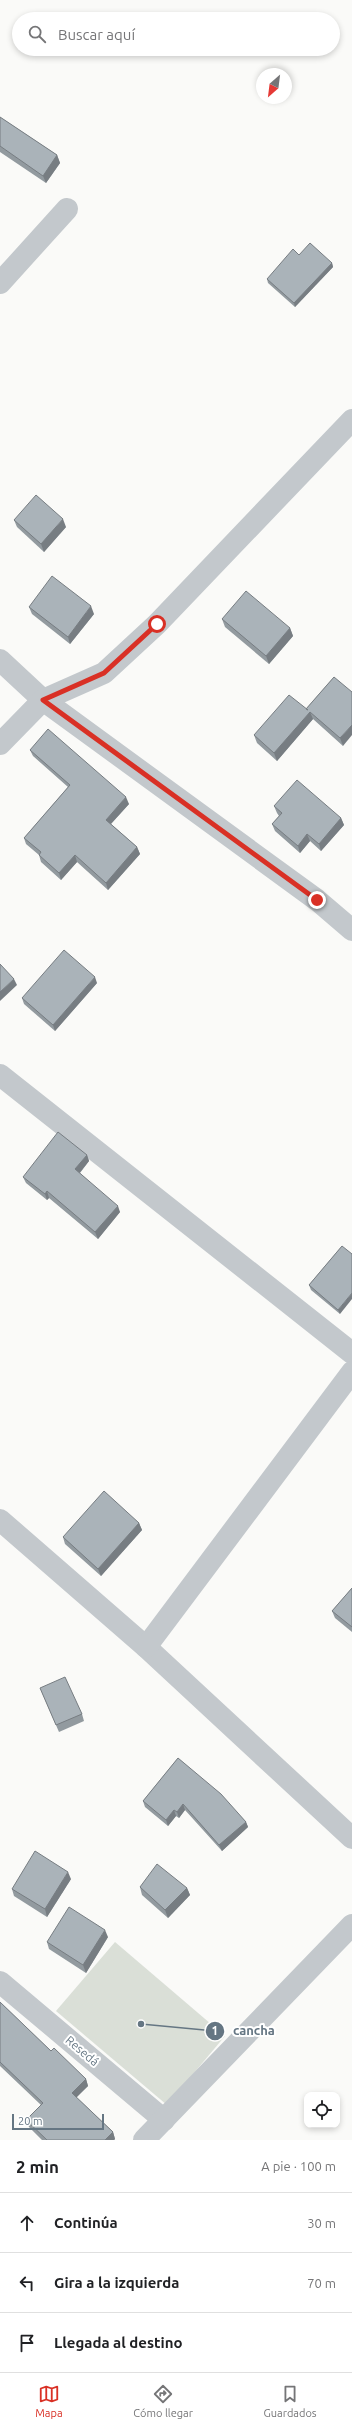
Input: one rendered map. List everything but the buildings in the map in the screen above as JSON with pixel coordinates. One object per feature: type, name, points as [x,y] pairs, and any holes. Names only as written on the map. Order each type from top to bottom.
[{"type":"street","points":[[0,283],[67,209]]},
{"type":"street","points":[[0,744],[43,700],[104,673],[157,624],[352,420]]},
{"type":"street","points":[[0,660],[43,700],[317,900],[352,930]]},
{"type":"street","points":[[0,1075],[352,1353]]},
{"type":"street","points":[[146,1647],[352,1372]]},
{"type":"street","points":[[0,1520],[146,1647],[352,1838]]},
{"type":"street","points":[[144,2140],[352,1925]]},
{"type":"street","name":"Resedá","points":[[0,1982],[164,2120]]},
{"type":"shaded area","points":[[115,1942],[225,2036],[167,2105],[56,2011]]},
{"type":"place","name":"cancha","points":[[141,2024]]},
{"type":"route","points":[[157,624],[104,673],[43,700],[317,900]]}]
